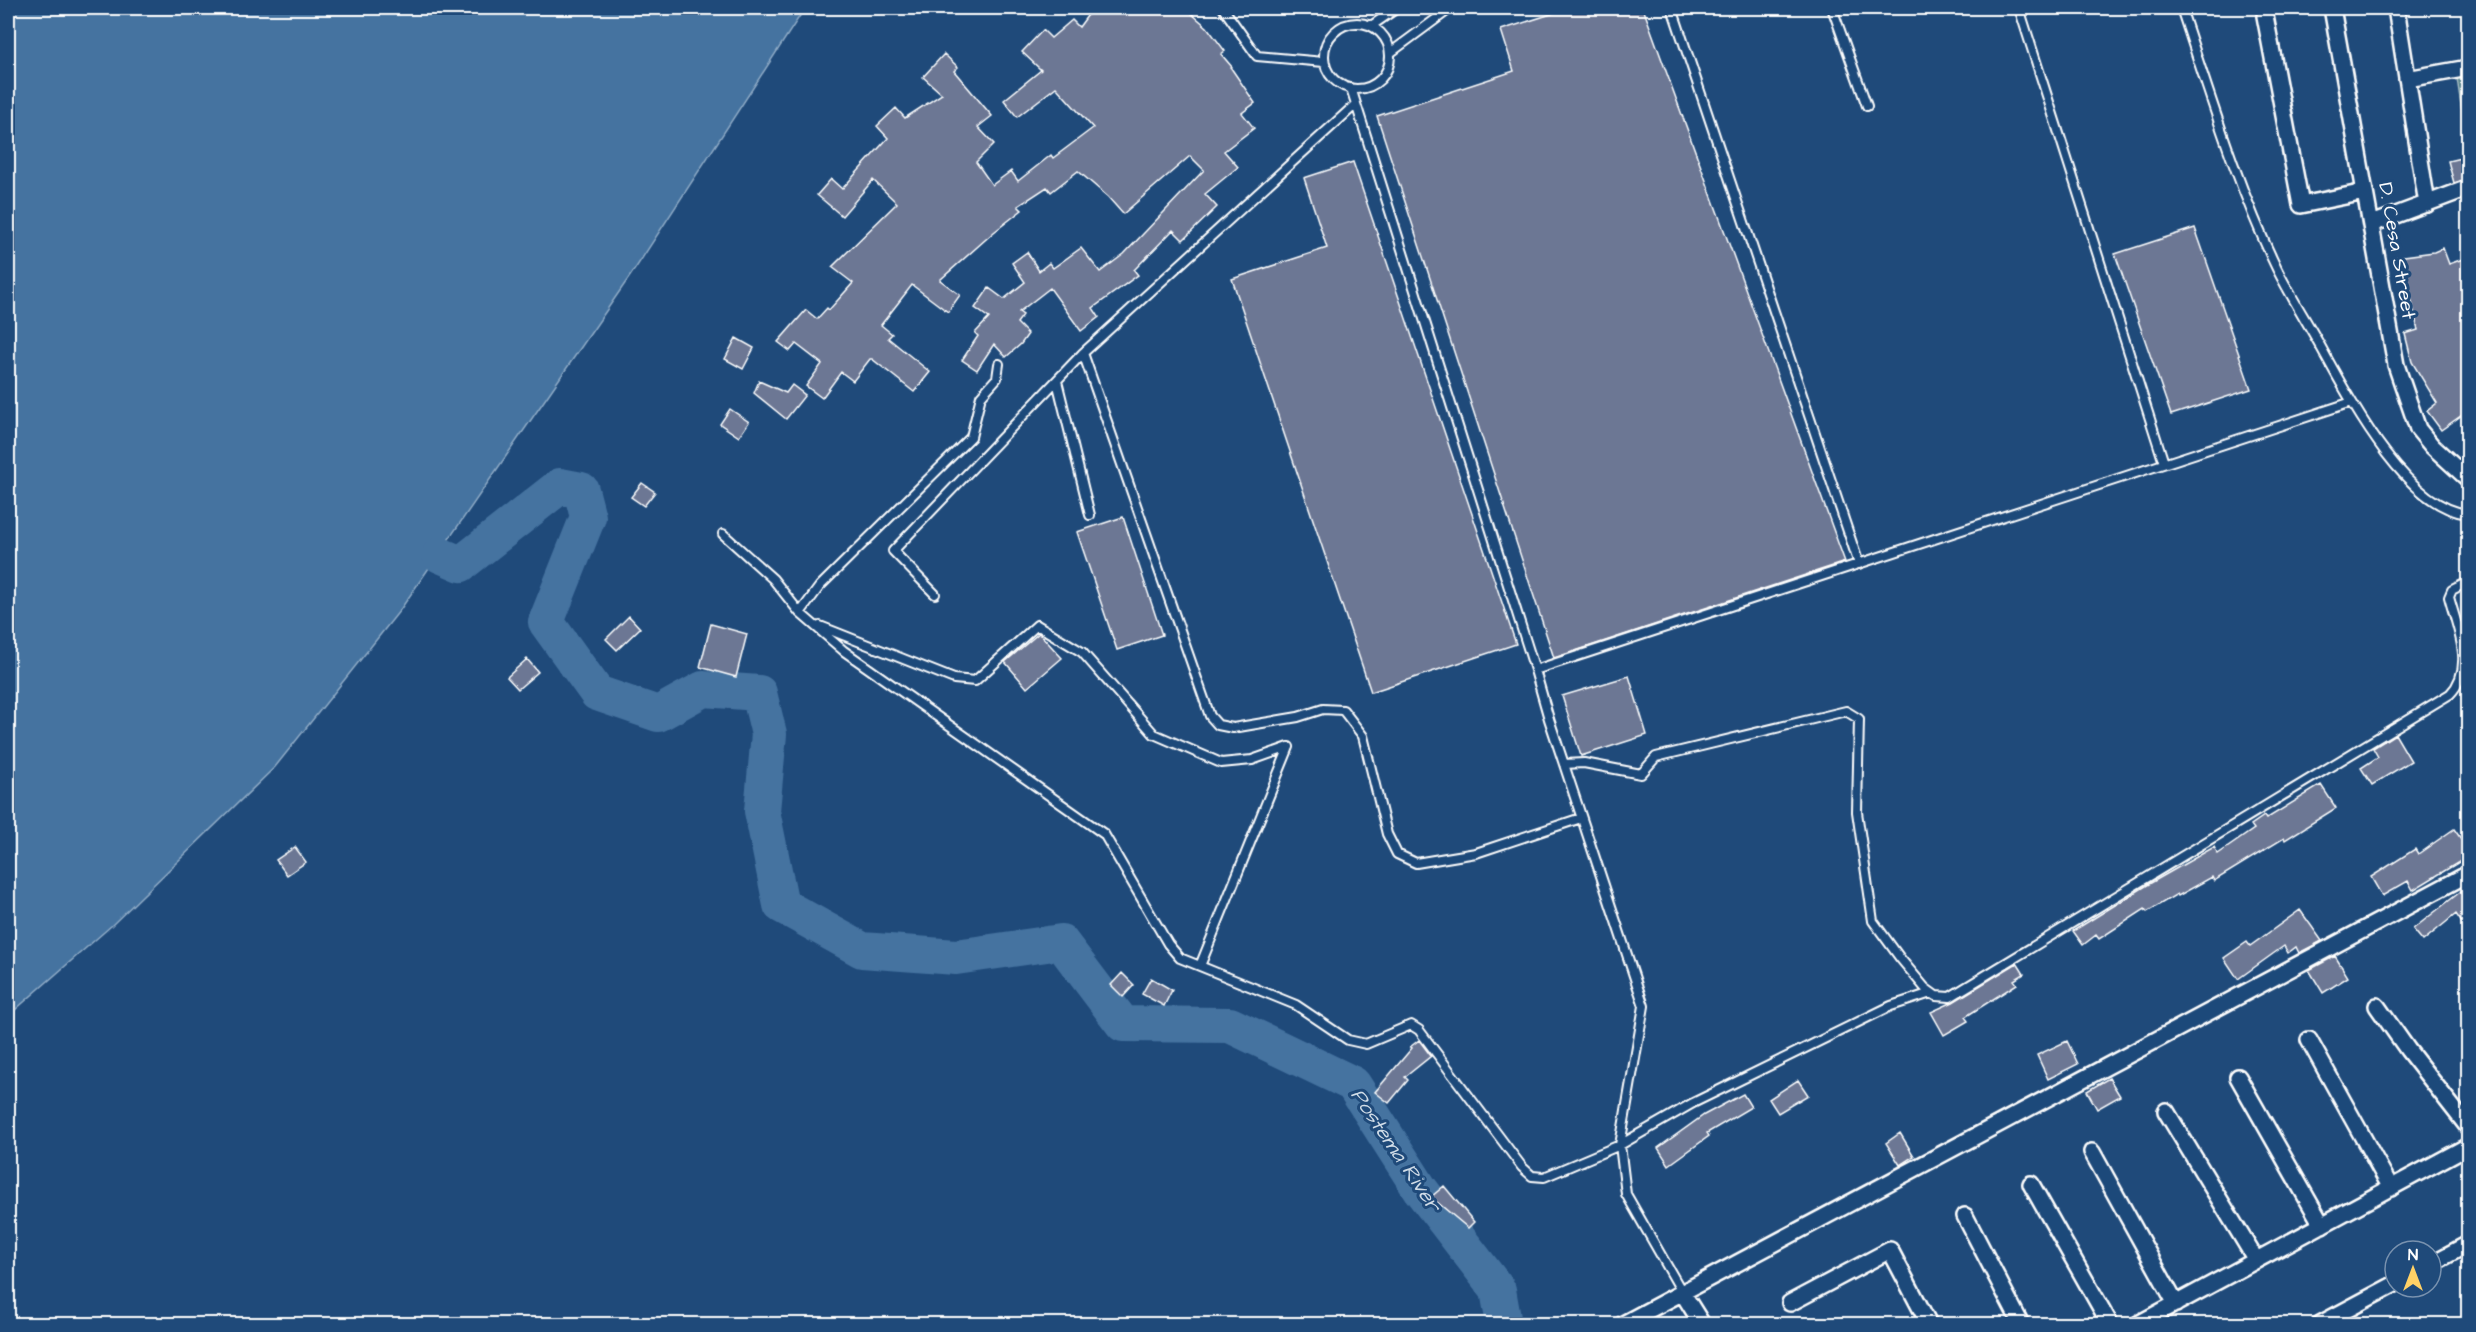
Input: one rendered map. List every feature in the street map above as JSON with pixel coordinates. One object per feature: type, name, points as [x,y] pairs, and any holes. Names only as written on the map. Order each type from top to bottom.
[{"type":"street","name":"D. Cesa Street","points":[[2332,8],[2396,365],[2418,429],[2432,446],[2469,479]]},
{"type":"street","points":[[2396,8],[2427,204]]},
{"type":"street","points":[[2265,16],[2301,205],[2365,192]]},
{"type":"street","points":[[2408,79],[2469,68]]},
{"type":"street","points":[[2372,224],[2469,188]]},
{"type":"street","points":[[1623,1324],[2469,874]]},
{"type":"street","points":[[2377,1006],[2408,1050],[2469,1127]]},
{"type":"street","points":[[2309,1040],[2391,1188]]},
{"type":"street","points":[[2238,1077],[2322,1225]]},
{"type":"street","points":[[2166,1111],[2256,1260]]},
{"type":"street","points":[[2138,1324],[2469,1146]]},
{"type":"street","points":[[2092,1152],[2176,1304]]},
{"type":"street","points":[[2031,1184],[2110,1324]]},
{"type":"street","points":[[1965,1216],[2020,1324]]},
{"type":"street","points":[[2443,1258],[2469,1244]]},
{"type":"street","points":[[1790,1303],[1890,1250],[1929,1324]]},
{"type":"street","points":[[2320,1324],[2383,1290]]},
{"type":"street","points":[[1682,1292],[1702,1324]]},
{"type":"lane","points":[[1223,8],[1257,56],[1324,62]]},
{"type":"lane","points":[[1371,26],[1397,8]]},
{"type":"lane","points":[[1390,53],[1450,8]]},
{"type":"lane","points":[[1672,8],[1859,564]]},
{"type":"lane","points":[[1832,8],[1867,106]]},
{"type":"lane","points":[[2019,8],[2164,463]]},
{"type":"lane","points":[[2181,8],[2226,142],[2277,269],[2352,402],[2392,461],[2423,493],[2456,513],[2469,514]]},
{"type":"lane","points":[[1351,24],[1371,26],[1384,37],[1390,53],[1386,73],[1379,81],[1361,89],[1351,88],[1333,79],[1324,62],[1324,51],[1333,33],[1351,24]]},
{"type":"lane","points":[[1351,88],[1581,818],[1644,1006],[1620,1145],[1626,1194],[1682,1292]]},
{"type":"lane","points":[[935,594],[893,551],[1083,353],[1356,104]]},
{"type":"lane","points":[[1083,353],[1210,716],[1218,725],[1233,728],[1298,717],[1323,709],[1343,710],[1363,736],[1387,834],[1396,854],[1416,863],[1476,853],[1581,818]]},
{"type":"lane","points":[[800,614],[820,586],[971,437],[981,396],[997,378],[999,364]]},
{"type":"lane","points":[[1056,381],[1090,515]]},
{"type":"lane","points":[[1535,670],[2352,402]]},
{"type":"lane","points":[[723,534],[773,579],[800,614],[844,651],[1104,834],[1168,944],[1180,958],[1296,1005],[1348,1040],[1366,1044],[1411,1025],[1419,1030],[1522,1167],[1532,1176],[1544,1178],[1620,1145],[1693,1103],[1880,1011],[1932,993]]},
{"type":"lane","points":[[1564,764],[1584,763],[1641,774],[1656,757],[1846,711],[1859,719],[1857,813],[1873,921],[1925,988],[1943,998],[1950,997],[2450,694],[2462,678],[2465,660],[2449,597],[2452,590],[2469,582]]},
{"type":"lane","points":[[813,623],[954,679],[975,681],[1037,625],[1082,652],[1154,734],[1221,763],[1252,760],[1288,747],[1200,966]]},
{"type":"green space","points":[[2468,76],[2468,132],[2465,132],[2457,78]]},
{"type":"water","points":[[8,8],[805,8],[637,266],[400,610],[275,767],[111,926],[8,1016]]},
{"type":"building","points":[[1093,8],[1185,8],[1207,27],[1225,51],[1221,54],[1255,103],[1242,113],[1254,128],[1224,151],[1238,167],[1205,194],[1217,207],[1183,240],[1173,230],[1134,270],[1138,275],[1093,308],[1099,317],[1081,331],[1050,288],[1019,312],[1023,315],[1017,323],[1028,334],[1021,344],[1006,357],[994,344],[977,370],[962,360],[978,336],[975,333],[989,318],[975,308],[989,288],[1004,299],[1025,282],[1012,263],[1027,252],[1039,271],[1049,263],[1053,268],[1081,248],[1100,272],[1124,254],[1204,170],[1190,156],[1123,214],[1108,197],[1078,171],[1051,192],[1047,187],[1018,206],[1022,210],[940,280],[960,295],[948,312],[912,285],[881,325],[892,334],[888,338],[930,372],[914,392],[870,359],[853,381],[841,372],[822,398],[806,386],[822,364],[796,344],[790,351],[778,342],[806,310],[817,319],[827,308],[829,310],[853,283],[832,267],[897,203],[873,180],[842,216],[817,195],[831,179],[842,189],[888,138],[877,126],[896,108],[905,118],[942,94],[923,77],[944,54],[958,67],[954,71],[992,116],[978,127],[994,144],[976,162],[992,185],[1011,171],[1018,181],[1051,155],[1053,158],[1093,128],[1056,87],[1017,117],[1004,100],[1041,70],[1022,52],[1043,30],[1051,38],[1072,20],[1079,27]]},
{"type":"building","points":[[1570,8],[1643,8],[1845,562],[1554,658],[1377,116],[1514,71],[1501,30]]},
{"type":"building","points":[[2465,157],[2469,178],[2454,183],[2448,161]]},
{"type":"building","points":[[1353,162],[1516,644],[1371,692],[1232,279],[1327,248],[1304,178]]},
{"type":"building","points":[[2195,228],[2251,389],[2171,415],[2115,254]]},
{"type":"building","points":[[2443,248],[2449,264],[2463,259],[2469,272],[2469,410],[2441,430],[2427,411],[2437,403],[2412,362],[2405,334],[2418,330],[2406,274],[2400,275],[2397,257],[2434,252]]},
{"type":"building","points":[[736,338],[754,348],[743,369],[725,359]]},
{"type":"building","points":[[759,381],[786,393],[792,385],[805,395],[786,419],[754,393]]},
{"type":"building","points":[[730,409],[749,422],[739,437],[720,424]]},
{"type":"building","points":[[642,483],[655,492],[644,506],[631,497]]},
{"type":"building","points":[[1123,517],[1162,635],[1117,650],[1077,532]]},
{"type":"building","points":[[629,616],[640,628],[617,650],[606,639]]},
{"type":"building","points":[[711,624],[747,634],[736,677],[700,667]]},
{"type":"building","points":[[1039,633],[1062,658],[1027,688],[1005,662]]},
{"type":"building","points":[[527,659],[538,672],[518,689],[507,677]]},
{"type":"building","points":[[1629,676],[1647,735],[1581,756],[1562,696]]},
{"type":"building","points":[[2395,734],[2411,761],[2372,785],[2361,768],[2378,757],[2373,748]]},
{"type":"building","points":[[2321,785],[2336,808],[2285,840],[2284,838],[2214,881],[2212,877],[2147,912],[2145,909],[2099,939],[2096,935],[2083,945],[2073,931],[2214,847],[2218,854],[2254,829],[2251,825],[2264,816],[2266,819]]},
{"type":"building","points":[[2454,829],[2469,850],[2469,856],[2413,890],[2408,881],[2382,896],[2371,877],[2415,849],[2418,854]]},
{"type":"building","points":[[295,847],[306,862],[287,875],[276,860]]},
{"type":"building","points":[[2469,885],[2469,933],[2456,914],[2423,941],[2413,929]]},
{"type":"building","points":[[2300,910],[2322,941],[2299,953],[2296,947],[2288,953],[2284,946],[2238,979],[2224,958],[2247,942],[2250,946]]},
{"type":"building","points":[[2335,956],[2348,977],[2323,993],[2309,970]]},
{"type":"building","points":[[2017,963],[2024,974],[2014,980],[2017,984],[1965,1017],[1968,1021],[1944,1035],[1931,1012],[1953,1002]]},
{"type":"building","points":[[1122,973],[1134,985],[1123,997],[1111,985]]},
{"type":"building","points":[[1151,978],[1172,990],[1164,1006],[1142,994]]},
{"type":"building","points":[[1419,1040],[1431,1056],[1405,1077],[1408,1080],[1389,1103],[1375,1092],[1412,1048],[1410,1047]]},
{"type":"building","points":[[2067,1041],[2078,1064],[2048,1079],[2037,1055]]},
{"type":"building","points":[[2109,1078],[2120,1096],[2097,1109],[2087,1091]]},
{"type":"building","points":[[1798,1080],[1808,1095],[1778,1113],[1769,1099]]},
{"type":"building","points":[[1743,1094],[1751,1107],[1707,1133],[1709,1136],[1669,1165],[1658,1148],[1704,1115]]},
{"type":"building","points":[[1900,1133],[1914,1156],[1900,1165],[1886,1143]]},
{"type":"building","points":[[1444,1186],[1474,1222],[1468,1228],[1431,1197]]},
{"type":"waterway","name":"Postema River","points":[[440,555],[461,564],[560,486],[581,490],[588,517],[546,622],[597,693],[658,714],[703,689],[759,693],[769,734],[762,811],[781,905],[862,950],[956,957],[1061,942],[1123,1024],[1230,1025],[1353,1084],[1420,1189],[1498,1290],[1504,1324]]}]
